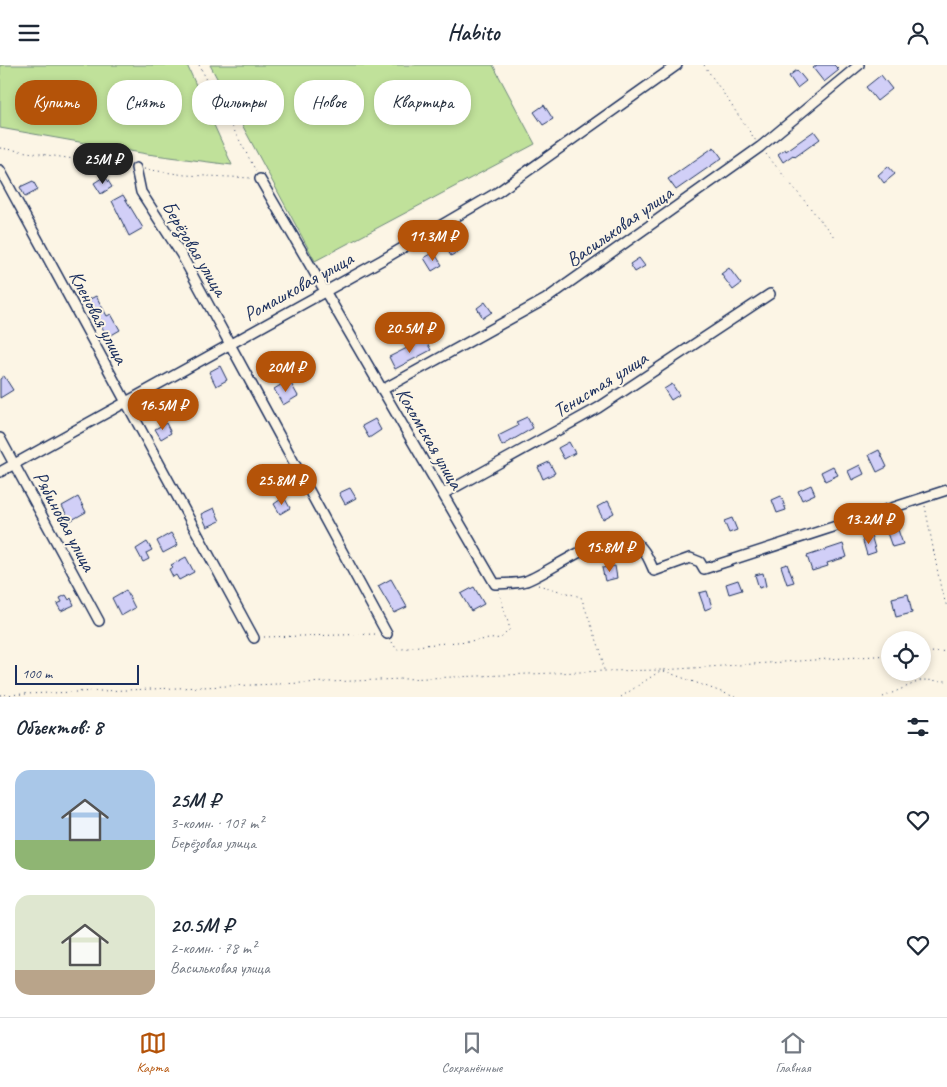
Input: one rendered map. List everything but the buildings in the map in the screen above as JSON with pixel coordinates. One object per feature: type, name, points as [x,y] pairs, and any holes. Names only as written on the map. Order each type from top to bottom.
[{"type":"street","name":"Ромашковая улица","points":[[0,472],[382,260],[498,192],[677,65]]},
{"type":"street","name":"Васильковая улица","points":[[382,389],[546,299],[760,147],[859,65]]},
{"type":"street","name":"Берёзовая улица","points":[[136,168],[141,192],[181,254],[231,343],[387,634]]},
{"type":"street","name":"Кленовая улица","points":[[0,170],[254,638]]},
{"type":"street","name":"Кохомская улица","points":[[260,179],[496,584]]},
{"type":"street","name":"Тенистая улица","points":[[443,494],[598,408],[770,294]]},
{"type":"street","name":"Рябиновая улица","points":[[0,438],[99,621]]},
{"type":"street","points":[[496,584],[525,581],[596,544],[617,539],[631,539],[642,546],[654,571],[690,557],[700,562],[704,569],[947,490]]},
{"type":"path","points":[[199,65],[260,179]]},
{"type":"path","points":[[704,65],[760,147],[835,238]]},
{"type":"path","points":[[924,498],[941,589],[947,607]]},
{"type":"path","points":[[525,581],[581,597],[605,671]]},
{"type":"path","points":[[254,638],[387,634],[397,650],[424,645],[501,638],[510,629],[501,595],[496,584]]},
{"type":"path","points":[[931,652],[947,651]]},
{"type":"path","points":[[0,695],[662,670],[881,656]]},
{"type":"path","points":[[621,697],[662,670]]},
{"type":"path","points":[[662,670],[734,697]]},
{"type":"path","points":[[883,697],[922,680],[947,681]]},
{"type":"path","points":[[70,692],[73,697]]},
{"type":"green space","points":[[0,65],[187,65],[194,80],[192,80],[192,125],[214,125],[232,165],[147,154],[0,128]]},
{"type":"green space","points":[[210,65],[493,65],[535,144],[315,261],[242,125],[284,125],[284,80],[218,80]]}]
